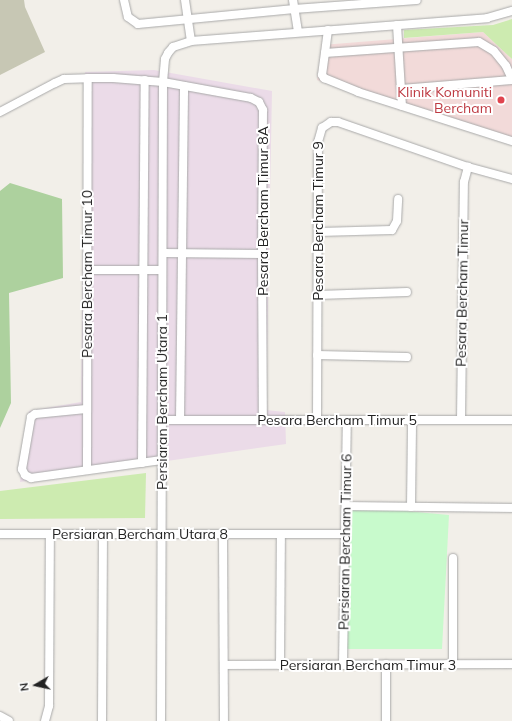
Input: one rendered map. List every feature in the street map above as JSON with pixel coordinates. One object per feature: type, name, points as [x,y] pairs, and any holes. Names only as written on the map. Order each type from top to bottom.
[{"type":"street","points":[[124,0],[126,11],[130,20],[138,24],[294,9],[417,0]]},
{"type":"street","points":[[185,0],[191,41]]},
{"type":"street","points":[[293,0],[298,32]]},
{"type":"street","name":"Persiaran Bercham Utara 1","points":[[161,721],[162,253],[165,59],[173,47],[191,41],[487,18],[511,11]]},
{"type":"street","points":[[398,25],[402,106]]},
{"type":"street","points":[[328,30],[322,75],[324,78],[402,106],[512,141]]},
{"type":"street","points":[[325,53],[479,42],[494,51],[506,66],[512,80],[402,89]]},
{"type":"street","name":"Pesara Bercham Timur 8A","points":[[0,112],[64,79],[88,78],[164,82],[251,98],[261,105],[263,110],[263,420]]},
{"type":"street","name":"Pesara Bercham Timur 10","points":[[87,469],[88,78]]},
{"type":"street","points":[[142,463],[146,80]]},
{"type":"street","points":[[180,420],[184,86]]},
{"type":"street","name":"Pesara Bercham Timur 9","points":[[317,420],[319,232],[318,142],[320,130],[327,124],[335,122],[343,124],[468,167],[512,180]]},
{"type":"street","name":"Pesara Bercham Timur","points":[[461,420],[464,182],[468,167]]},
{"type":"street","points":[[319,232],[392,230],[397,221],[398,198]]},
{"type":"street","points":[[162,253],[262,254]]},
{"type":"street","points":[[87,270],[162,270]]},
{"type":"street","points":[[318,295],[407,292]]},
{"type":"street","points":[[317,355],[406,357]]},
{"type":"street","points":[[86,409],[33,415],[30,419],[22,469],[24,475],[31,478],[87,469],[162,460]]},
{"type":"street","name":"Pesara Bercham Timur 5","points":[[162,420],[512,420]]},
{"type":"street","name":"Persiaran Bercham Timur 6","points":[[343,665],[347,420]]},
{"type":"street","points":[[411,507],[412,420]]},
{"type":"street","points":[[346,506],[512,508]]},
{"type":"street","name":"Persiaran Bercham Utara 8","points":[[0,534],[345,534]]},
{"type":"street","points":[[223,534],[224,721]]},
{"type":"street","points":[[280,665],[281,534]]},
{"type":"street","points":[[45,721],[49,706],[50,535]]},
{"type":"street","points":[[102,721],[103,535]]},
{"type":"street","points":[[453,558],[453,664]]},
{"type":"street","points":[[386,664],[386,721]]},
{"type":"street","name":"Persiaran Bercham Timur 3","points":[[224,665],[512,664]]},
{"type":"street","points":[[0,716],[9,721]]},
{"type":"shaded area","points":[[0,0],[24,0],[25,7],[45,52],[0,75]]},
{"type":"shaded area","points":[[483,32],[512,59],[512,145],[317,80],[322,45]]},
{"type":"shaded area","points":[[154,70],[272,91],[266,410],[285,412],[286,444],[20,482],[29,411],[81,402],[85,72]]},
{"type":"green space","points":[[512,19],[512,59],[483,32],[404,38],[404,30],[493,25]]},
{"type":"green space","points":[[10,183],[62,199],[63,278],[9,293],[11,403],[0,428],[0,191]]},
{"type":"green space","points":[[146,473],[145,518],[0,519],[0,491]]},
{"type":"green space","points":[[351,506],[449,515],[442,649],[346,649]]},
{"type":"place","name":"Klinik Komuniti Bercham","points":[[501,100]]}]
